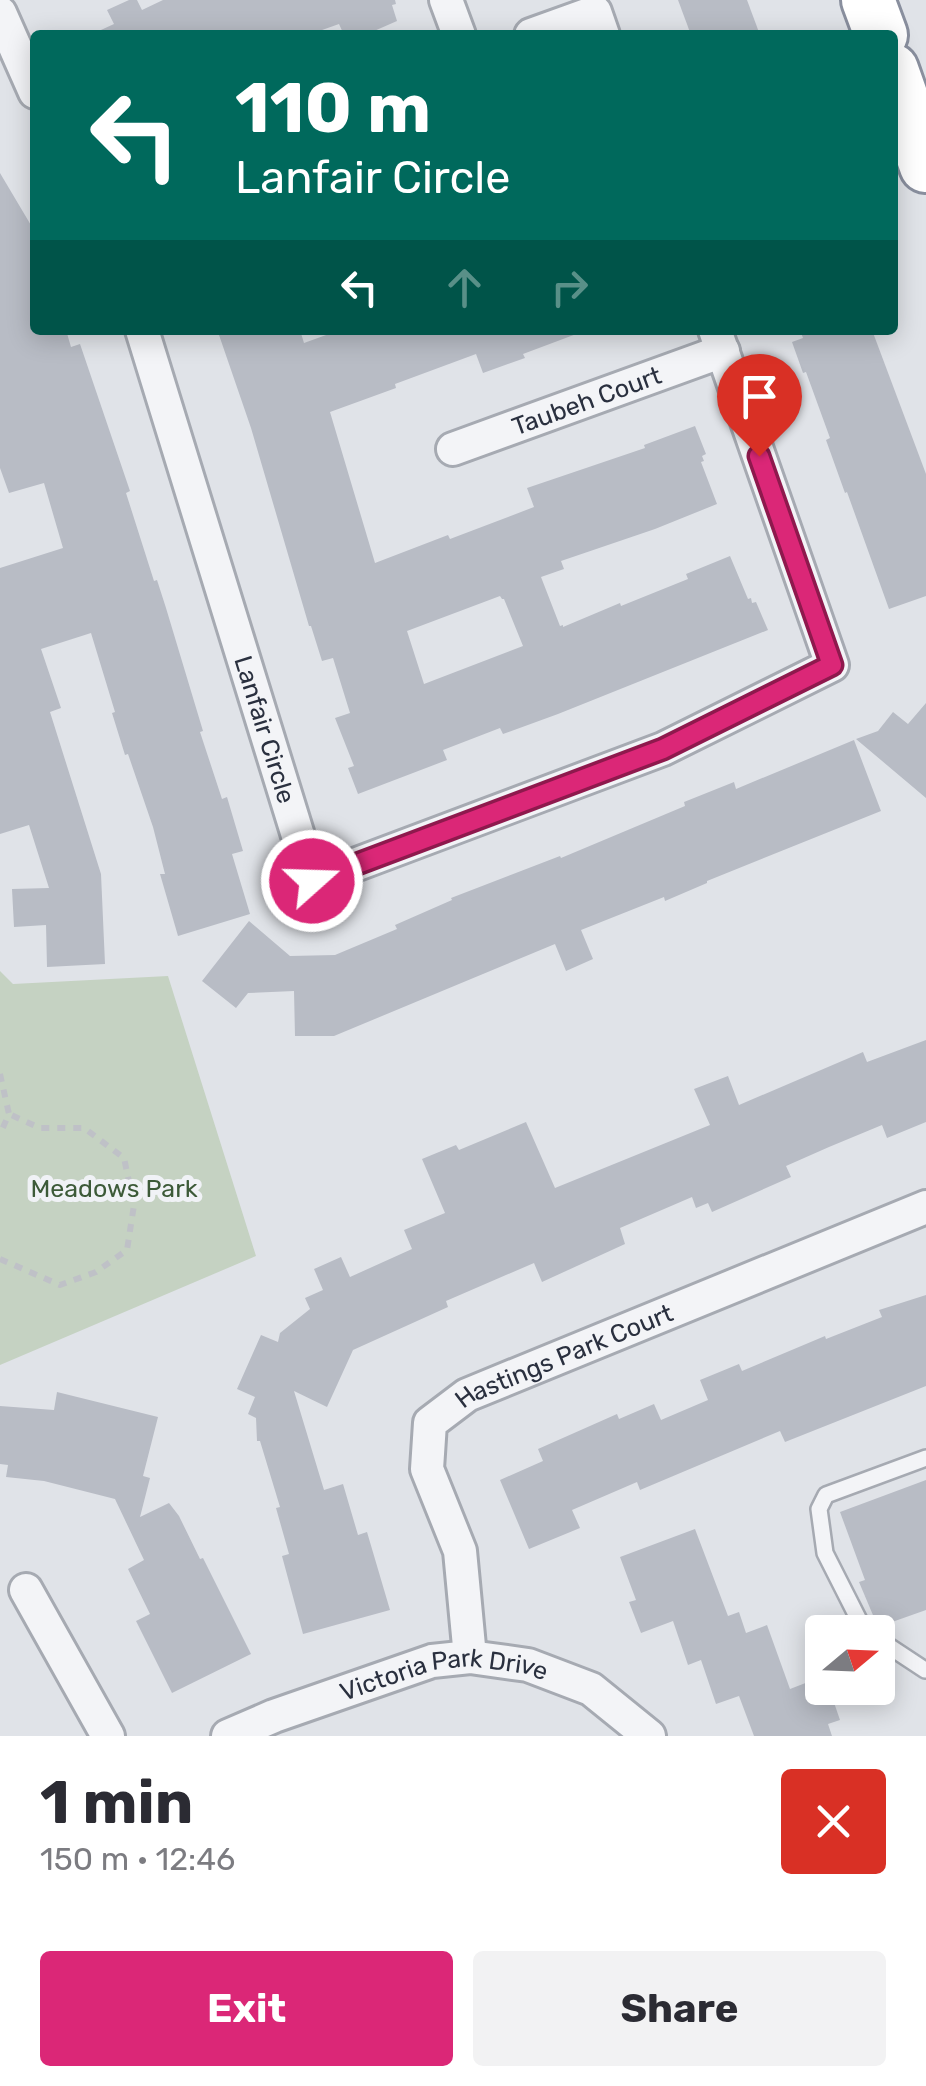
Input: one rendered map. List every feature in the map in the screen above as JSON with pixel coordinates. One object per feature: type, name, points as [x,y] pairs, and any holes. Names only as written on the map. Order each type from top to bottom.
[{"type":"highway","points":[[868,0],[878,30]]},
{"type":"highway","points":[[898,87],[926,166]]},
{"type":"street","points":[[446,0],[457,30]]},
{"type":"street","points":[[544,30],[595,12],[601,30]]},
{"type":"street","points":[[0,13],[30,81]]},
{"type":"street","name":"Lanfair Circle","points":[[144,335],[312,881],[663,749],[832,665],[719,340]]},
{"type":"street","name":"Taubeh Court","points":[[453,449],[719,340]]},
{"type":"street","name":"Hastings Park Court","points":[[470,1657],[460,1551],[427,1469],[430,1423],[467,1395],[926,1207]]},
{"type":"street","points":[[26,1590],[108,1736]]},
{"type":"street","name":"Victoria Park Drive","points":[[228,1736],[274,1716],[432,1662],[470,1657],[528,1665],[591,1689],[648,1736]]},
{"type":"lane","points":[[856,1615],[825,1553],[819,1509],[826,1495],[926,1458]]},
{"type":"lane","points":[[895,1650],[926,1671]]},
{"type":"path","points":[[0,1074],[9,1114],[0,1134]]},
{"type":"path","points":[[0,1258],[60,1285],[96,1272],[127,1250],[134,1205],[124,1158],[84,1128],[40,1128],[9,1114]]},
{"type":"green space","name":"Meadows Park","points":[[0,971],[13,984],[168,976],[256,1256],[0,1365]]},
{"type":"building","points":[[129,0],[137,0],[142,10],[163,0],[395,0],[392,5],[397,21],[376,30],[342,30],[339,24],[322,30],[101,30],[114,24],[107,10]]},
{"type":"building","points":[[678,0],[747,0],[758,30],[689,30]]},
{"type":"building","points":[[0,173],[30,224],[30,335],[67,335],[71,347],[80,344],[130,491],[126,493],[166,608],[203,731],[200,732],[222,799],[227,797],[243,851],[232,854],[250,914],[178,936],[160,874],[165,874],[153,827],[128,754],[125,755],[91,633],[41,649],[61,708],[50,712],[101,874],[105,964],[47,967],[46,925],[14,927],[12,889],[49,888],[29,825],[0,834],[0,568],[63,548],[44,483],[9,493],[0,468]]},
{"type":"building","points":[[219,335],[302,335],[304,343],[326,335],[574,335],[483,373],[476,354],[330,412],[375,563],[534,507],[527,488],[645,448],[644,445],[695,426],[706,454],[701,462],[717,504],[561,561],[564,569],[541,577],[563,627],[688,579],[686,574],[730,556],[748,599],[756,602],[768,630],[558,714],[503,734],[500,728],[443,750],[447,760],[358,794],[348,768],[354,766],[335,718],[350,713],[333,658],[322,661],[309,626],[251,428]],"holes":[[[500,596],[523,646],[424,684],[407,631]]]},
{"type":"building","points":[[802,335],[874,335],[926,474],[926,596],[889,609],[792,342],[803,338]]},
{"type":"building","points":[[926,703],[926,798],[856,739],[878,731],[893,712],[908,724]]},
{"type":"building","points":[[854,740],[881,811],[665,901],[664,897],[581,930],[593,959],[566,971],[555,944],[334,1036],[295,1036],[294,991],[248,993],[236,1008],[202,981],[249,921],[290,956],[335,955],[397,929],[395,925],[451,898],[561,858],[734,782],[736,789]]},
{"type":"building","points":[[926,1040],[926,1122],[887,1138],[882,1125],[829,1147],[786,1166],[791,1177],[712,1212],[708,1203],[696,1208],[692,1197],[620,1228],[625,1244],[542,1282],[534,1263],[446,1301],[448,1307],[353,1350],[327,1407],[294,1391],[324,1490],[343,1484],[358,1535],[367,1532],[390,1610],[303,1634],[282,1556],[289,1554],[276,1508],[280,1507],[257,1441],[256,1418],[248,1414],[255,1397],[237,1389],[261,1335],[278,1342],[280,1333],[310,1309],[305,1298],[323,1290],[314,1269],[341,1257],[350,1277],[412,1249],[404,1230],[445,1213],[422,1159],[456,1145],[459,1150],[526,1122],[555,1188],[710,1125],[694,1089],[728,1076],[739,1105],[863,1052],[867,1062]]},
{"type":"building","points":[[926,1295],[926,1386],[785,1442],[780,1431],[640,1490],[637,1482],[572,1510],[580,1528],[529,1549],[500,1480],[543,1461],[538,1449],[617,1414],[619,1419],[654,1404],[661,1420],[708,1400],[700,1380],[739,1364],[742,1371],[882,1317],[879,1310]]},
{"type":"building","points":[[57,1392],[158,1417],[143,1476],[150,1478],[140,1517],[169,1503],[200,1559],[203,1558],[251,1654],[172,1693],[136,1621],[150,1614],[128,1569],[144,1560],[115,1499],[44,1481],[6,1477],[8,1465],[0,1464],[0,1406],[54,1410]]},
{"type":"building","points":[[926,1480],[926,1610],[895,1621],[895,1615],[873,1615],[859,1582],[865,1580],[840,1512]]},
{"type":"building","points":[[695,1529],[728,1616],[739,1612],[746,1633],[767,1625],[790,1689],[805,1683],[805,1705],[835,1705],[840,1720],[828,1724],[832,1736],[754,1736],[739,1696],[716,1704],[701,1660],[688,1665],[673,1621],[641,1633],[629,1602],[636,1600],[620,1557]]},
{"type":"route","points":[[312,881],[663,749],[832,665],[759,456]]}]
